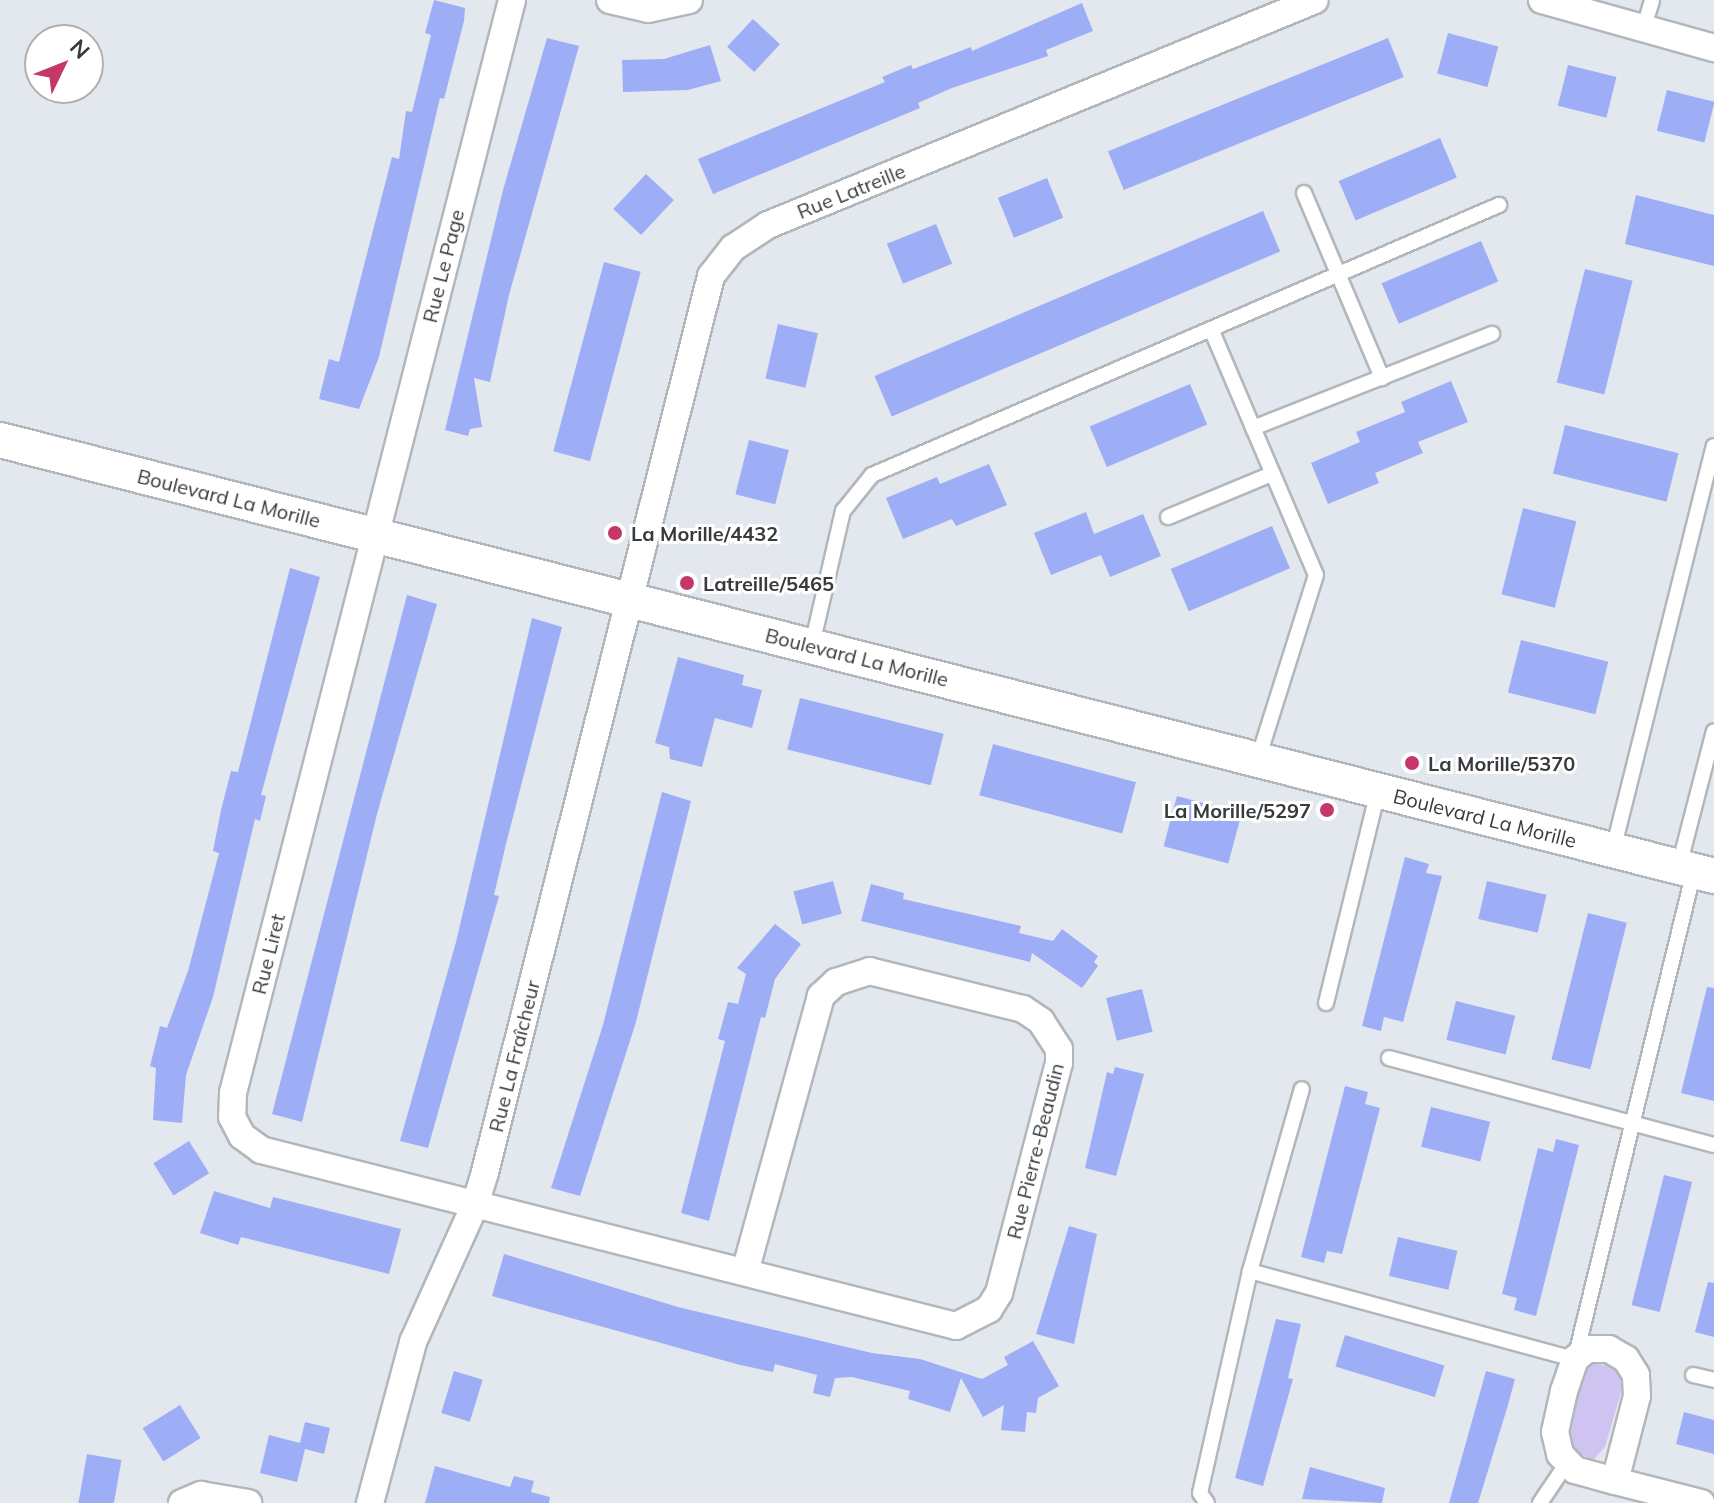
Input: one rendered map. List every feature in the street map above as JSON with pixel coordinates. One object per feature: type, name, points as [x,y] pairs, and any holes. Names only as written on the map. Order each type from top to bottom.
[{"type":"street","name":"Rue Le Page","points":[[374,533],[512,0]]},
{"type":"street","points":[[610,0],[648,9],[689,0]]},
{"type":"street","name":"Rue Latreille","points":[[630,600],[702,305],[711,276],[733,248],[768,225],[1315,0]]},
{"type":"street","points":[[1542,0],[1714,48]]},
{"type":"street","name":"Boulevard La Morille","points":[[0,440],[1696,871]]},
{"type":"street","name":"Rue Liret","points":[[374,533],[233,1093],[232,1117],[242,1136],[261,1150],[475,1205]]},
{"type":"street","name":"Rue La Fraîcheur","points":[[370,1503],[413,1342],[475,1205],[630,600]]},
{"type":"street","name":"Rue Pierre-Beaudin","points":[[475,1205],[956,1326],[989,1309],[999,1293],[1059,1063],[1059,1049],[1041,1021],[1023,1009],[870,971],[836,982],[821,996],[745,1272]]},
{"type":"street","points":[[1615,1481],[1637,1396],[1636,1375],[1626,1359],[1609,1349],[1587,1349],[1575,1359],[1555,1432],[1567,1463],[1615,1481],[1701,1503]]},
{"type":"street","points":[[182,1503],[201,1495],[248,1503]]},
{"type":"lane","points":[[1643,30],[1652,0]]},
{"type":"lane","points":[[1304,193],[1382,378]]},
{"type":"lane","points":[[812,645],[843,511],[872,475],[1499,205]]},
{"type":"lane","points":[[1211,329],[1316,575],[1258,759]]},
{"type":"lane","points":[[1253,428],[1492,334]]},
{"type":"lane","points":[[1613,850],[1714,446]]},
{"type":"lane","points":[[1168,517],[1272,474]]},
{"type":"lane","points":[[1250,1271],[1575,1359],[1696,871],[1714,731]]},
{"type":"lane","points":[[1326,1003],[1378,791]]},
{"type":"lane","points":[[1389,1058],[1714,1145]]},
{"type":"lane","points":[[1207,1503],[1200,1493],[1250,1271],[1302,1089]]},
{"type":"lane","points":[[1693,1375],[1714,1380]]},
{"type":"lane","points":[[1540,1503],[1567,1463]]},
{"type":"shaded area","points":[[1596,1363],[1617,1369],[1624,1382],[1605,1447],[1593,1460],[1573,1450],[1569,1428],[1583,1367]]},
{"type":"building","points":[[434,0],[465,8],[464,21],[444,99],[440,98],[379,357],[359,409],[319,399],[329,359],[339,362],[392,157],[399,159],[406,111],[412,112],[431,35],[425,33]]},
{"type":"building","points":[[1082,3],[1093,31],[1046,50],[1048,56],[952,88],[918,103],[920,108],[713,194],[698,159],[885,82],[882,77],[911,65],[913,69],[971,47],[972,51]]},
{"type":"building","points":[[753,19],[780,44],[754,72],[727,47]]},
{"type":"building","points":[[1448,33],[1498,46],[1487,87],[1437,74]]},
{"type":"building","points":[[547,38],[579,46],[509,295],[490,382],[474,378],[482,427],[470,429],[468,436],[445,430],[503,190]]},
{"type":"building","points":[[1388,38],[1404,77],[1124,190],[1108,151]]},
{"type":"building","points":[[710,45],[721,81],[688,90],[623,92],[622,60],[664,59]]},
{"type":"building","points":[[1568,65],[1617,77],[1606,118],[1558,106]]},
{"type":"building","points":[[1667,90],[1714,102],[1704,143],[1657,131]]},
{"type":"building","points":[[1440,138],[1457,178],[1356,221],[1339,181]]},
{"type":"building","points":[[646,174],[674,200],[641,235],[613,209]]},
{"type":"building","points":[[1047,178],[1063,218],[1014,238],[998,198]]},
{"type":"building","points":[[1636,195],[1714,215],[1714,266],[1625,244]]},
{"type":"building","points":[[1263,211],[1280,252],[892,416],[875,376]]},
{"type":"building","points":[[936,224],[952,264],[903,284],[887,244]]},
{"type":"building","points":[[1481,241],[1498,282],[1399,324],[1382,283]]},
{"type":"building","points":[[604,262],[641,272],[590,461],[553,451]]},
{"type":"building","points":[[1585,269],[1633,281],[1604,394],[1557,383]]},
{"type":"building","points":[[778,324],[818,333],[805,388],[765,379]]},
{"type":"building","points":[[1451,381],[1468,422],[1418,442],[1423,453],[1375,473],[1379,483],[1328,504],[1311,463],[1360,442],[1356,432],[1405,412],[1401,402]]},
{"type":"building","points":[[1190,384],[1207,425],[1107,467],[1090,427]]},
{"type":"building","points":[[1565,425],[1679,453],[1666,502],[1553,474]]},
{"type":"building","points":[[749,440],[789,450],[775,504],[735,494]]},
{"type":"building","points":[[989,464],[1007,505],[956,526],[952,519],[903,539],[886,498],[937,477],[940,484]]},
{"type":"building","points":[[1523,508],[1576,521],[1555,608],[1501,594]]},
{"type":"building","points":[[1086,512],[1094,534],[1143,514],[1161,556],[1110,577],[1101,555],[1051,575],[1034,533]]},
{"type":"building","points":[[1272,526],[1290,568],[1189,611],[1171,569]]},
{"type":"building","points":[[290,568],[320,577],[261,795],[266,796],[260,821],[255,819],[213,997],[186,1075],[182,1123],[153,1120],[156,1068],[150,1066],[160,1026],[167,1028],[188,971],[219,853],[213,851],[221,810],[231,771],[238,772]]},
{"type":"building","points":[[407,595],[437,604],[377,814],[302,1122],[272,1114]]},
{"type":"building","points":[[532,618],[562,627],[494,895],[499,896],[428,1148],[400,1141],[456,942]]},
{"type":"building","points":[[1521,640],[1608,662],[1595,714],[1508,692]]},
{"type":"building","points":[[678,657],[744,675],[742,685],[762,690],[752,728],[715,718],[702,767],[670,759],[669,747],[655,743]]},
{"type":"building","points":[[800,698],[944,734],[931,785],[787,749]]},
{"type":"building","points":[[993,744],[1136,782],[1122,833],[979,795]]},
{"type":"building","points":[[662,792],[691,801],[636,1022],[580,1196],[551,1188],[603,1025]]},
{"type":"building","points":[[1177,796],[1242,813],[1228,864],[1164,846]]},
{"type":"building","points":[[1405,857],[1429,864],[1426,873],[1442,876],[1403,1022],[1384,1017],[1381,1031],[1362,1026]]},
{"type":"building","points":[[833,881],[842,914],[802,924],[793,892]]},
{"type":"building","points":[[1487,881],[1546,895],[1538,933],[1478,919]]},
{"type":"building","points":[[871,884],[904,893],[903,899],[1021,926],[1019,933],[1053,941],[1062,929],[1098,956],[1094,962],[1098,966],[1082,988],[1032,953],[1030,962],[861,921]]},
{"type":"building","points":[[1588,913],[1627,923],[1590,1069],[1551,1060]]},
{"type":"building","points":[[775,924],[801,944],[775,979],[765,1018],[761,1017],[709,1221],[681,1213],[725,1041],[718,1039],[728,1002],[738,1004],[746,974],[737,968]]},
{"type":"building","points":[[1707,987],[1714,988],[1714,1101],[1681,1093]]},
{"type":"building","points":[[1142,989],[1153,1032],[1117,1041],[1106,998]]},
{"type":"building","points":[[1456,1001],[1515,1016],[1506,1055],[1446,1040]]},
{"type":"building","points":[[1115,1067],[1144,1074],[1116,1176],[1085,1168],[1107,1072],[1113,1074]]},
{"type":"building","points":[[1345,1086],[1368,1092],[1365,1104],[1380,1108],[1342,1254],[1327,1251],[1324,1263],[1301,1257]]},
{"type":"building","points":[[1431,1107],[1490,1122],[1480,1162],[1421,1147]]},
{"type":"building","points":[[1556,1139],[1579,1145],[1536,1316],[1514,1310],[1517,1298],[1502,1294],[1538,1148],[1553,1152]]},
{"type":"building","points":[[189,1141],[209,1173],[174,1195],[153,1163]]},
{"type":"building","points":[[1664,1175],[1692,1182],[1660,1312],[1632,1305]]},
{"type":"building","points":[[214,1191],[270,1208],[273,1197],[401,1229],[389,1274],[241,1237],[238,1245],[200,1233]]},
{"type":"building","points":[[1069,1226],[1097,1234],[1074,1344],[1036,1334]]},
{"type":"building","points":[[1398,1237],[1457,1251],[1448,1290],[1389,1276]]},
{"type":"building","points":[[504,1254],[678,1307],[872,1353],[920,1359],[982,1379],[1008,1365],[1004,1357],[1033,1341],[1059,1386],[1038,1398],[1036,1413],[1027,1412],[1025,1432],[1001,1430],[1004,1405],[983,1417],[961,1378],[950,1412],[908,1399],[910,1391],[852,1377],[835,1378],[830,1397],[813,1393],[817,1375],[775,1364],[773,1372],[740,1365],[492,1296]]},
{"type":"building","points":[[1708,1282],[1714,1283],[1714,1337],[1695,1332]]},
{"type":"building","points":[[1276,1319],[1301,1324],[1288,1378],[1293,1379],[1263,1486],[1235,1478]]},
{"type":"building","points":[[1345,1335],[1444,1365],[1435,1397],[1335,1367]]},
{"type":"building","points":[[454,1371],[483,1380],[470,1422],[441,1413]]},
{"type":"building","points":[[1486,1371],[1515,1379],[1508,1405],[1478,1503],[1449,1503]]},
{"type":"building","points":[[180,1405],[201,1438],[163,1461],[143,1428]]},
{"type":"building","points":[[1684,1412],[1714,1420],[1714,1454],[1676,1444]]},
{"type":"building","points":[[305,1422],[330,1428],[324,1454],[305,1449],[297,1482],[260,1473],[269,1435],[300,1443]]},
{"type":"building","points":[[87,1454],[121,1460],[114,1503],[78,1503]]},
{"type":"building","points":[[435,1466],[510,1487],[514,1476],[534,1481],[531,1492],[550,1497],[549,1503],[425,1503]]},
{"type":"building","points":[[1310,1467],[1385,1488],[1382,1503],[1302,1499]]},
{"type":"place","name":"La Morille/4432","points":[[615,533]]},
{"type":"place","name":"Latreille/5465","points":[[687,583]]},
{"type":"place","name":"La Morille/5370","points":[[1412,763]]},
{"type":"place","name":"La Morille/5297","points":[[1327,810]]}]
